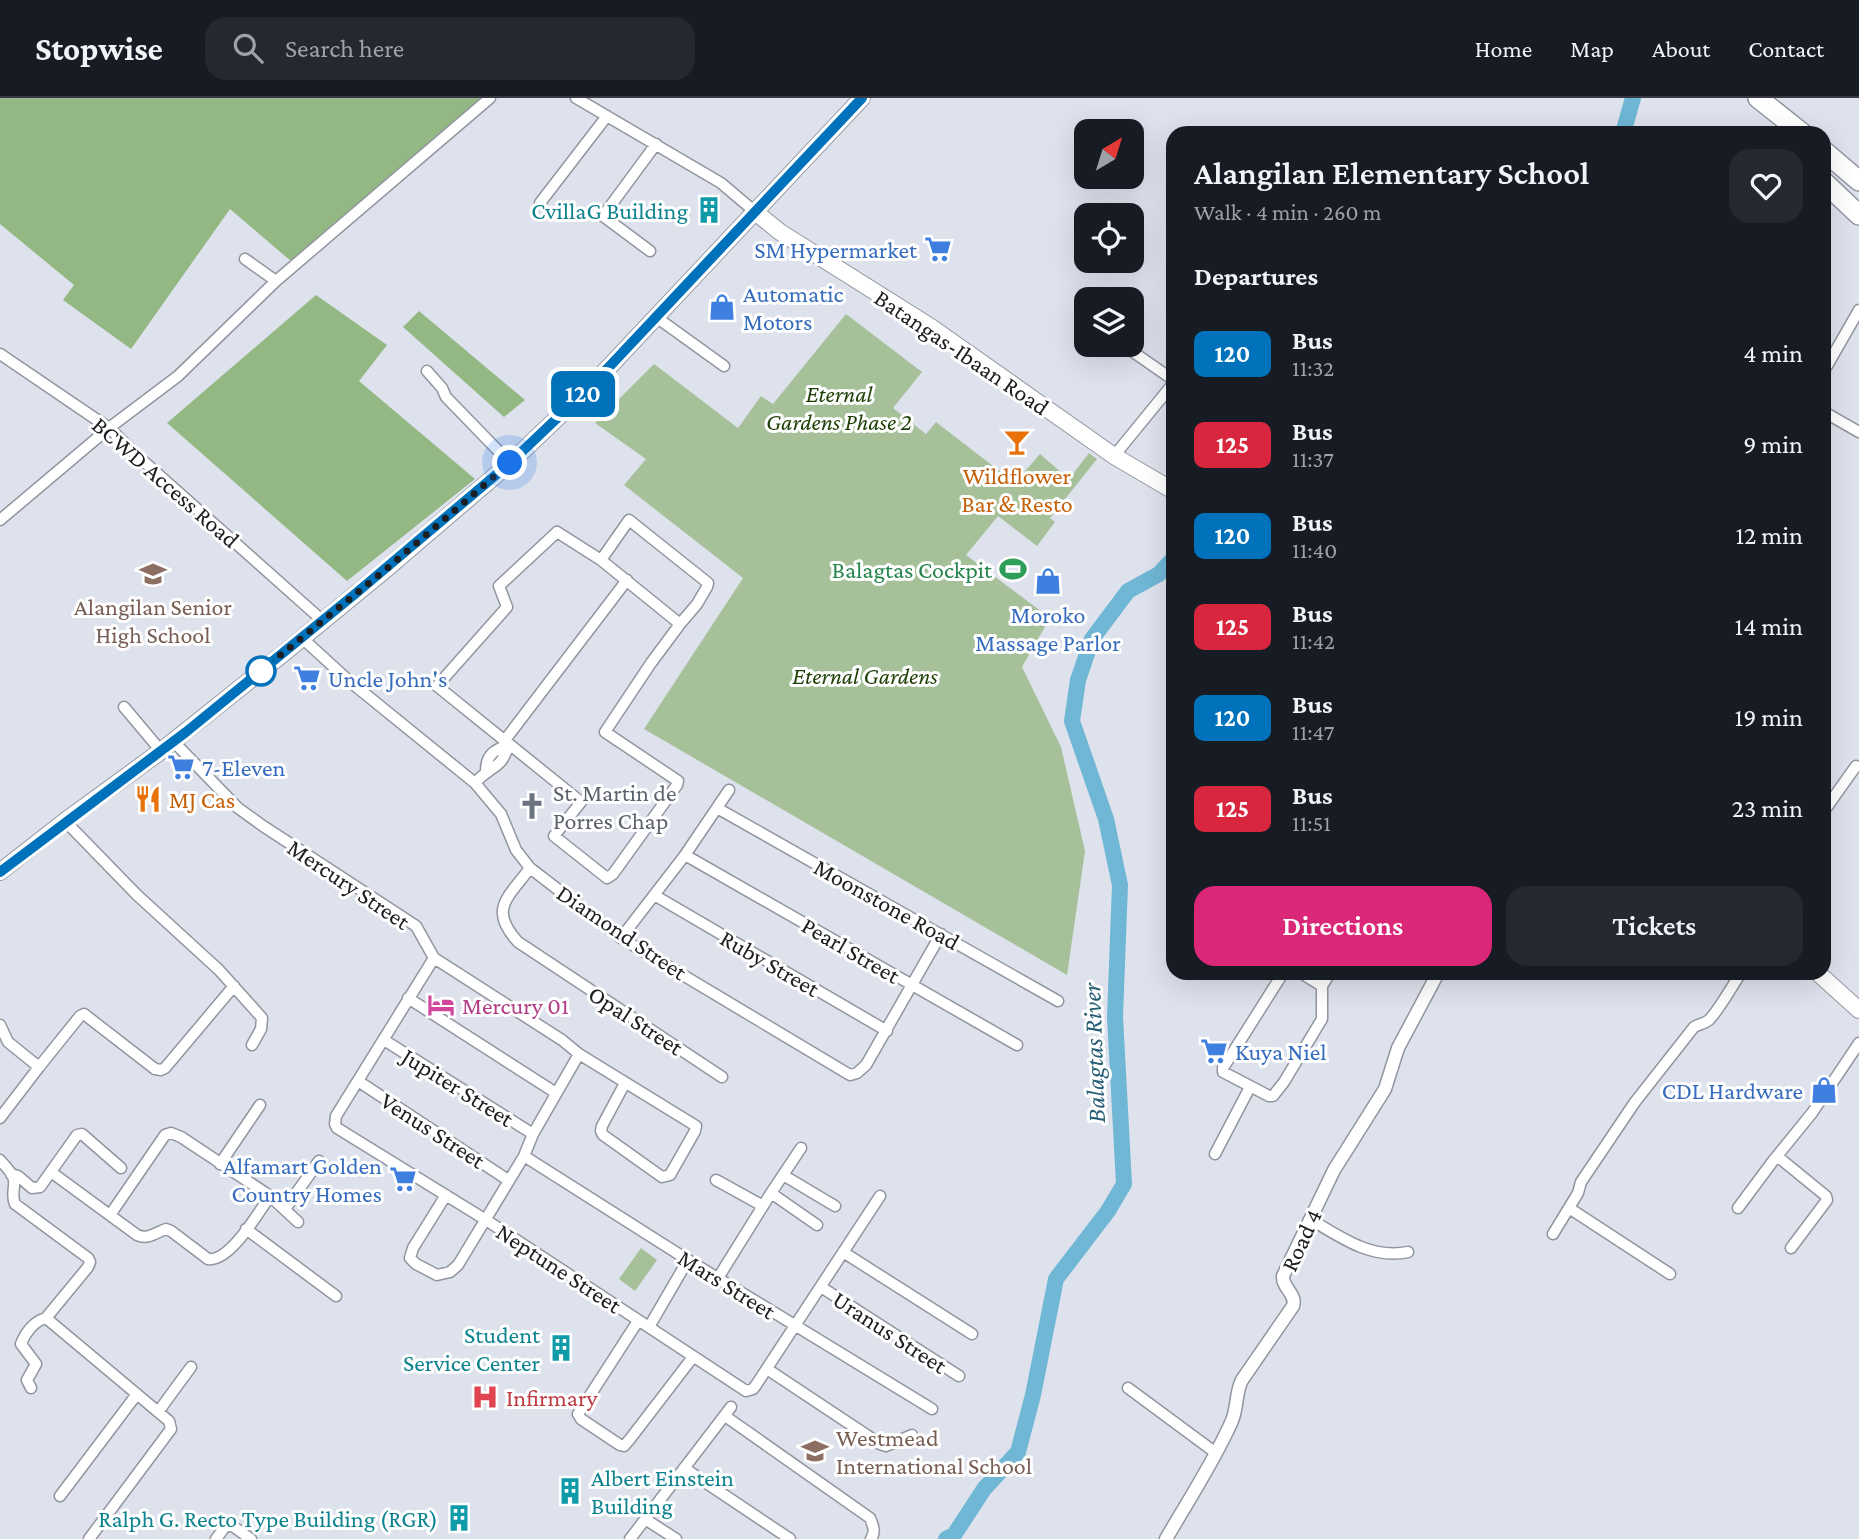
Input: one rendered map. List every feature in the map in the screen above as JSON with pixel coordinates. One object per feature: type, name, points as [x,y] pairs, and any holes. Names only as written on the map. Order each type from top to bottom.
[{"type":"highway","points":[[1742,98],[1772,126]]},
{"type":"highway","points":[[1758,98],[1793,126]]},
{"type":"highway","points":[[1831,157],[1859,181]]},
{"type":"highway","points":[[1831,189],[1859,215]]},
{"type":"main road","points":[[0,872],[167,746],[302,638],[510,463],[593,384],[862,98]]},
{"type":"main road","name":"Batangas-Ibaan Road","points":[[754,211],[780,232],[931,327],[1114,456],[1166,486]]},
{"type":"main road","points":[[1826,980],[1859,1010]]},
{"type":"street","points":[[0,520],[109,428],[178,376],[276,281],[490,98]]},
{"type":"street","points":[[576,98],[721,183],[754,211]]},
{"type":"street","points":[[540,204],[607,116]]},
{"type":"street","points":[[650,251],[603,216],[656,144]]},
{"type":"street","points":[[246,259],[276,281]]},
{"type":"street","points":[[1831,359],[1859,310]]},
{"type":"street","points":[[656,317],[724,366]]},
{"type":"street","name":"BCWD Access Road","points":[[0,354],[109,428],[323,621]]},
{"type":"street","points":[[1140,357],[1166,375]]},
{"type":"street","points":[[427,371],[446,397],[510,463]]},
{"type":"street","points":[[1114,456],[1166,392]]},
{"type":"street","points":[[1831,416],[1859,432]]},
{"type":"street","points":[[601,560],[629,520],[708,583],[697,604],[651,663],[605,732],[676,778],[678,783],[613,874],[607,878],[554,836],[581,802],[437,686],[507,607],[499,586],[557,532],[601,560],[680,624]]},
{"type":"street","points":[[475,783],[486,771],[496,768],[505,758],[507,742],[627,580]]},
{"type":"street","name":"Diamond Street","points":[[302,638],[348,680],[475,783],[501,814],[516,850],[530,868],[621,938],[850,1075],[866,1065],[941,934]]},
{"type":"street","name":"Mercury Street","points":[[124,707],[238,808],[416,926],[434,958],[562,1040],[579,1054],[696,1126],[670,1175],[666,1177],[652,1170],[601,1131],[625,1083]]},
{"type":"street","points":[[1831,801],[1856,766]]},
{"type":"street","points":[[621,938],[685,855],[729,790]]},
{"type":"street","name":"Moonstone Road","points":[[717,808],[1058,1001]]},
{"type":"street","points":[[65,821],[137,895],[219,970],[262,1017],[261,1029],[252,1045]]},
{"type":"street","name":"Pearl Street","points":[[685,855],[1017,1045]]},
{"type":"street","name":"Opal Street","points":[[530,868],[504,903],[501,915],[507,930],[518,942],[722,1077]]},
{"type":"street","name":"Ruby Street","points":[[654,895],[887,1031]]},
{"type":"street","name":"Neptune Street","points":[[434,958],[336,1116],[337,1128],[486,1220],[746,1391],[753,1389],[767,1369],[880,1196]]},
{"type":"street","points":[[1279,980],[1223,1068],[1223,1072],[1269,1096],[1273,1096],[1284,1082],[1322,1019],[1322,986],[1326,980]]},
{"type":"street","points":[[1312,980],[1322,986]]},
{"type":"street","name":"Road 4","points":[[1166,1539],[1233,1420],[1238,1387],[1293,1306],[1294,1297],[1282,1279],[1345,1151],[1385,1089],[1398,1048],[1434,980]]},
{"type":"street","points":[[1553,1234],[1578,1193],[1581,1182],[1635,1102],[1693,1027],[1712,1017],[1736,980]]},
{"type":"street","points":[[0,1118],[80,1016],[88,1015],[155,1069],[161,1070],[234,986]]},
{"type":"street","points":[[408,998],[555,1093]]},
{"type":"street","points":[[0,1025],[8,1042],[39,1067]]},
{"type":"street","name":"Jupiter Street","points":[[384,1040],[533,1134]]},
{"type":"street","points":[[1738,1208],[1812,1113],[1859,1042]]},
{"type":"street","points":[[446,1195],[412,1248],[410,1258],[437,1275],[450,1272],[458,1265],[524,1156],[555,1093],[579,1054]]},
{"type":"street","name":"Venus Street","points":[[358,1081],[509,1180]]},
{"type":"street","points":[[1215,1154],[1250,1087]]},
{"type":"street","points":[[220,1164],[260,1105]]},
{"type":"street","points":[[110,1215],[165,1135],[170,1133],[181,1137],[270,1196],[298,1222]]},
{"type":"street","points":[[11,1174],[18,1175],[35,1189],[42,1185],[79,1134],[121,1168]]},
{"type":"street","points":[[718,1278],[801,1148]]},
{"type":"street","name":"Mars Street","points":[[524,1156],[932,1409]]},
{"type":"street","points":[[1777,1156],[1826,1196],[1827,1200],[1791,1248]]},
{"type":"street","points":[[0,1160],[14,1180],[12,1196],[15,1204],[90,1262],[88,1268],[46,1318],[39,1320],[24,1336],[21,1344],[36,1364],[27,1380],[31,1388]]},
{"type":"street","points":[[285,1209],[319,1161]]},
{"type":"street","points":[[51,1172],[137,1235],[143,1238],[166,1229],[213,1260],[230,1250],[270,1196]]},
{"type":"street","points":[[783,1175],[835,1206]]},
{"type":"street","points":[[716,1180],[763,1206]]},
{"type":"street","points":[[771,1193],[817,1225]]},
{"type":"street","points":[[1569,1208],[1670,1274]]},
{"type":"street","points":[[1310,1219],[1348,1242],[1373,1251],[1391,1255],[1408,1252]]},
{"type":"street","points":[[246,1229],[336,1296]]},
{"type":"street","points":[[843,1252],[972,1334]]},
{"type":"street","points":[[649,1327],[688,1260]]},
{"type":"street","name":"Uranus Street","points":[[821,1287],[959,1376]]},
{"type":"street","points":[[46,1318],[169,1421],[171,1429],[89,1539]]},
{"type":"street","points":[[639,1321],[578,1414],[581,1419],[624,1446],[692,1357]]},
{"type":"street","points":[[158,1412],[191,1367]]},
{"type":"street","points":[[767,1369],[880,1444],[886,1446],[912,1435]]},
{"type":"street","points":[[1128,1388],[1216,1453]]},
{"type":"street","points":[[60,1496],[137,1394]]},
{"type":"street","points":[[630,1539],[728,1412],[870,1518],[874,1527],[871,1539]]},
{"type":"street","points":[[684,1468],[789,1539]]},
{"type":"street","points":[[645,1519],[676,1539]]},
{"type":"street","points":[[216,1539],[228,1525],[251,1539]]},
{"type":"green space","points":[[0,98],[485,98],[292,262],[230,209],[131,349],[63,300],[74,285],[0,224]]},
{"type":"green space","points":[[316,295],[387,345],[359,381],[475,479],[347,581],[167,423]]},
{"type":"green space","points":[[419,311],[525,400],[504,417],[403,327]]},
{"type":"green space","name":"Eternal Gardens","points":[[846,314],[922,372],[893,408],[926,434],[936,422],[1015,483],[1040,454],[1069,479],[1089,453],[1097,459],[1050,518],[1055,522],[1037,546],[998,516],[966,555],[1050,618],[1022,667],[1061,747],[1085,851],[1067,975],[644,729],[743,578],[624,485],[646,459],[595,423],[654,364],[738,428],[761,396],[773,404]]},
{"type":"green space","points":[[641,1248],[657,1260],[635,1291],[619,1279]]},
{"type":"waterway","name":"Balagtas River","points":[[1625,126],[1633,98]]},
{"type":"waterway","name":"Balagtas River","points":[[946,1539],[954,1535],[984,1489],[1018,1452],[1033,1395],[1056,1279],[1108,1211],[1124,1184],[1115,1017],[1120,885],[1106,819],[1072,721],[1078,680],[1092,639],[1128,591],[1159,574],[1166,566]]},
{"type":"bus line","name":"120","points":[[0,872],[186,732],[297,643],[510,463],[593,384],[862,98]]},
{"type":"place","name":"CvillaG Building","points":[[709,210]]},
{"type":"place","name":"SM Hypermarket","points":[[938,249]]},
{"type":"place","name":"Automatic Motors","points":[[722,307]]},
{"type":"place","name":"Wildflower Bar & Resto","points":[[1017,442]]},
{"type":"place","name":"Balagtas Cockpit","points":[[1013,569]]},
{"type":"place","name":"Alangilan Senior High School","points":[[153,574]]},
{"type":"place","name":"Moroko Massage Parlor","points":[[1048,581]]},
{"type":"place","name":"Uncle John's","points":[[307,678]]},
{"type":"place","name":"7-Eleven","points":[[181,767]]},
{"type":"place","name":"MJ Cas","points":[[148,799]]},
{"type":"place","name":"St. Martin de Porres Chap","points":[[532,806]]},
{"type":"place","name":"Mercury 01","points":[[441,1005]]},
{"type":"place","name":"Kuya Niel","points":[[1214,1051]]},
{"type":"place","name":"CDL Hardware","points":[[1824,1090]]},
{"type":"place","name":"Alfamart Golden Country Homes","points":[[403,1179]]},
{"type":"place","name":"Student Service Center","points":[[561,1348]]},
{"type":"place","name":"Infirmary","points":[[485,1397]]},
{"type":"place","name":"Westmead International School","points":[[815,1451]]},
{"type":"place","name":"Albert Einstein Building","points":[[570,1491]]},
{"type":"place","name":"Ralph G. Recto Type Building (RGR)","points":[[459,1518]]},
{"type":"route","points":[[261,671],[510,463]]},
{"type":"park label","name":"Eternal Gardens Phase 2","points":[[839,407]]}]
